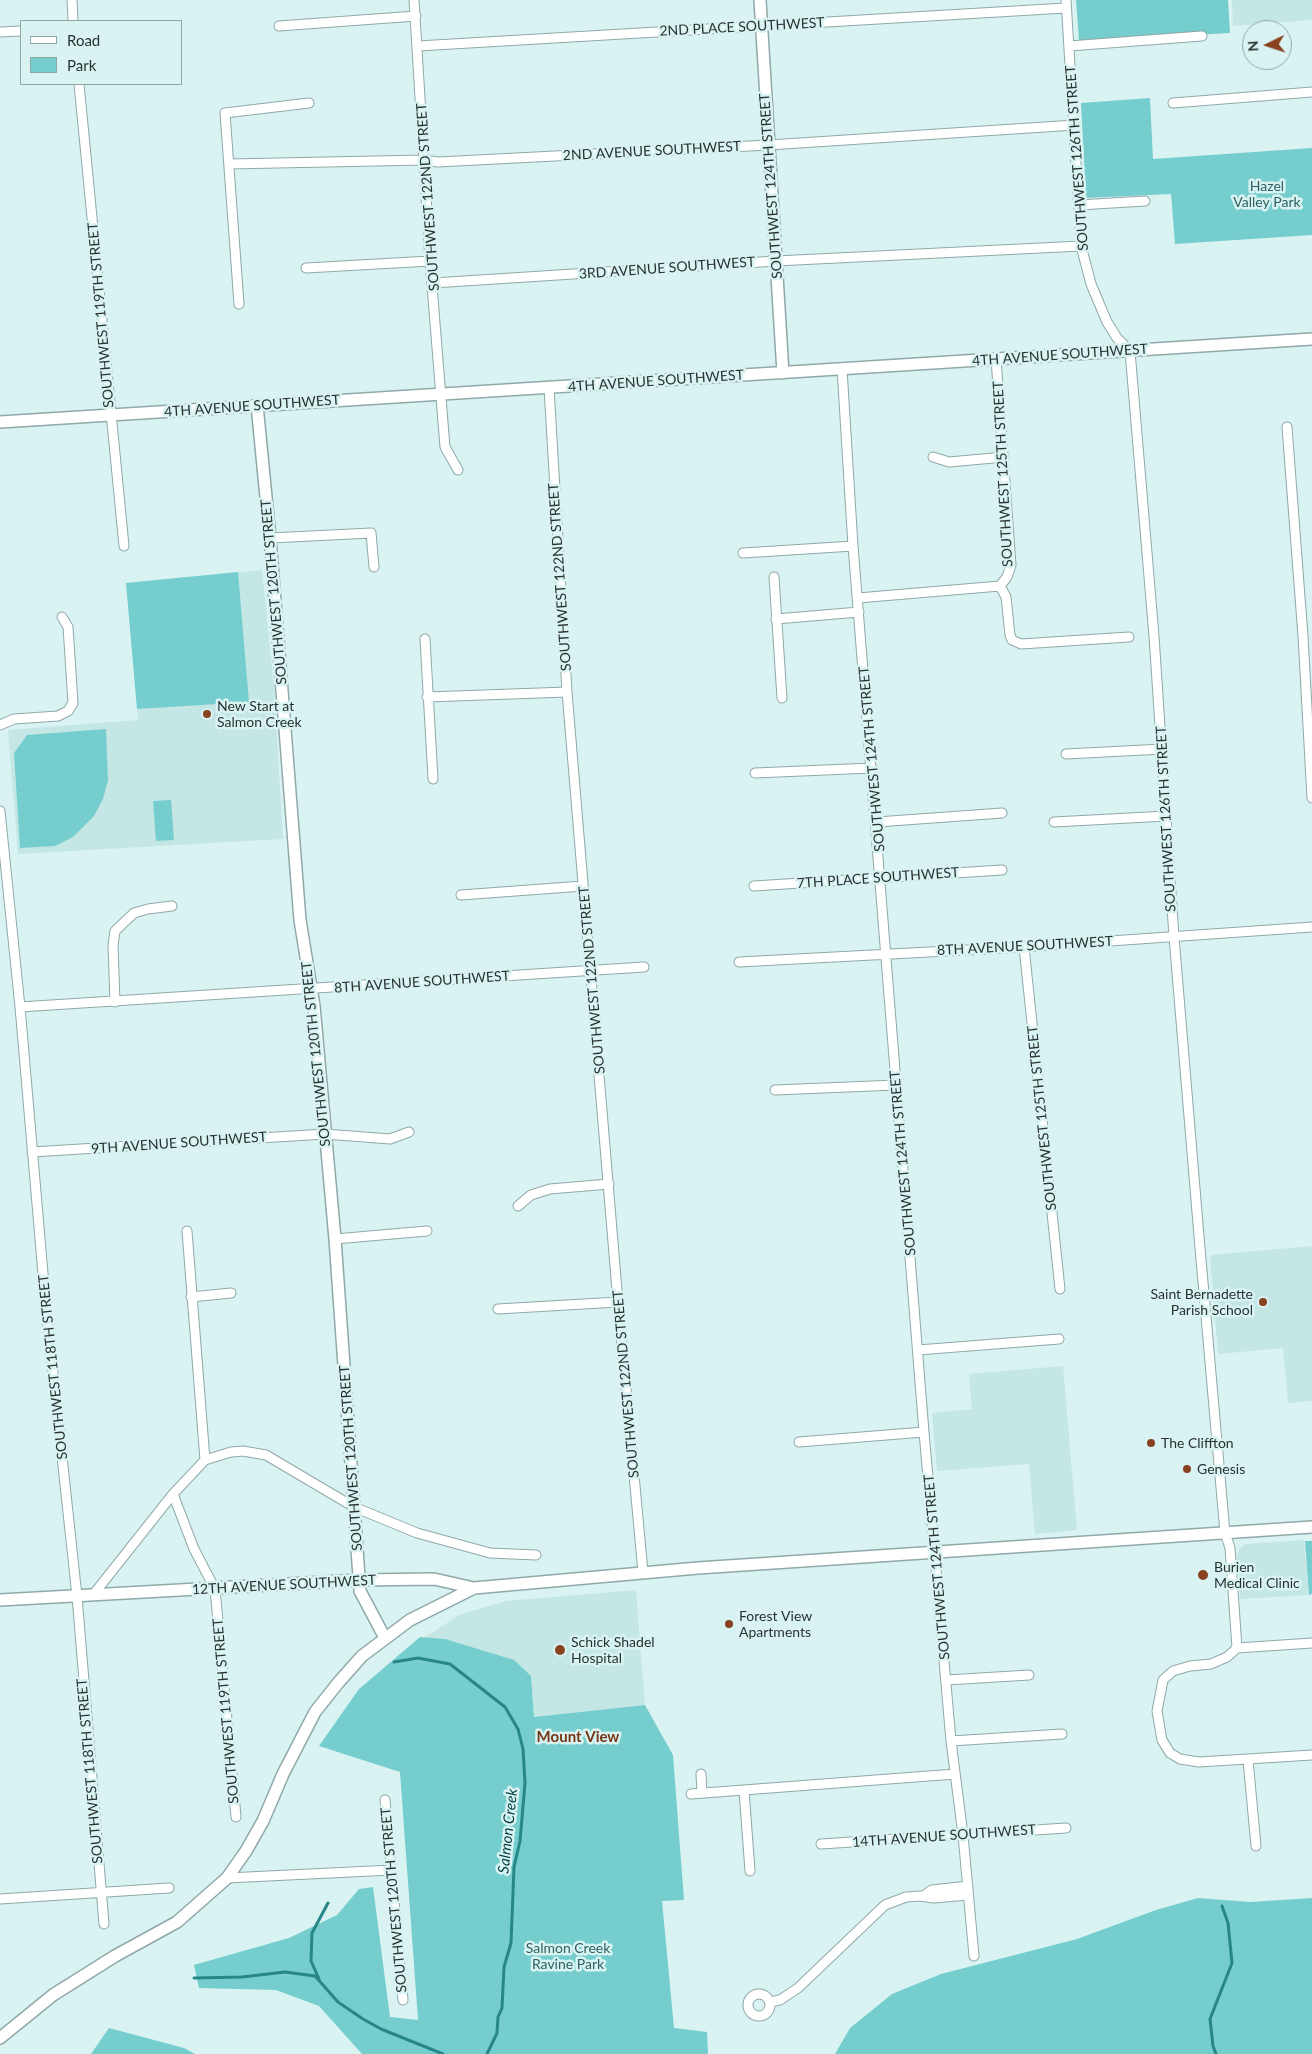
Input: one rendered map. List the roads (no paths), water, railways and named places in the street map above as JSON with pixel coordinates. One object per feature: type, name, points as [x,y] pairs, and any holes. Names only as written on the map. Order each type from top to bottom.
[{"type":"street","points":[[72,0],[73,20]]},
{"type":"street","name":"SOUTHWEST 122ND STREET","points":[[414,0],[430,261],[445,447],[458,470]]},
{"type":"street","name":"SOUTHWEST 124TH STREET","points":[[760,0],[783,373]]},
{"type":"street","name":"2ND PLACE SOUTHWEST","points":[[418,46],[761,26],[1066,4]]},
{"type":"street","name":"SOUTHWEST 126TH STREET","points":[[1066,4],[1081,246],[1091,284],[1107,322],[1117,338],[1130,351],[1162,749],[1174,937],[1225,1532],[1230,1548],[1237,1648]]},
{"type":"street","points":[[280,26],[416,16]]},
{"type":"street","points":[[0,32],[20,31]]},
{"type":"street","points":[[1069,46],[1202,36]]},
{"type":"street","name":"SOUTHWEST 119TH STREET","points":[[79,85],[110,415],[114,426],[124,546]]},
{"type":"street","points":[[1173,103],[1312,92]]},
{"type":"street","points":[[239,304],[224,113],[309,103]]},
{"type":"street","name":"2ND AVENUE SOUTHWEST","points":[[229,164],[424,160],[438,162],[769,145],[1075,125]]},
{"type":"street","points":[[1079,205],[1145,200]]},
{"type":"street","name":"3RD AVENUE SOUTHWEST","points":[[433,283],[776,260],[1081,246]]},
{"type":"street","points":[[306,268],[430,261]]},
{"type":"street","name":"4TH AVENUE SOUTHWEST","points":[[0,422],[1312,340]]},
{"type":"street","name":"SOUTHWEST 125TH STREET","points":[[996,359],[1011,565],[1008,577],[1000,586]]},
{"type":"street","name":"SOUTHWEST 124TH STREET","points":[[842,369],[853,546],[877,822],[924,1432],[936,1552],[951,1741],[964,1835],[974,1956]]},
{"type":"street","name":"SOUTHWEST 122ND STREET","points":[[549,388],[567,692],[592,971],[618,1302],[643,1572]]},
{"type":"street","name":"SOUTHWEST 120TH STREET","points":[[257,405],[270,538],[300,920],[311,990],[335,1239],[359,1580],[363,1600],[385,1638]]},
{"type":"street","points":[[1287,427],[1308,634],[1312,798]]},
{"type":"street","points":[[933,457],[949,462],[1004,457]]},
{"type":"street","points":[[270,538],[371,533],[374,567]]},
{"type":"street","points":[[743,554],[853,546]]},
{"type":"street","points":[[774,577],[782,698]]},
{"type":"street","points":[[858,598],[1000,586],[1006,597],[1010,635],[1012,640],[1020,644],[1129,637]]},
{"type":"street","points":[[776,619],[859,612]]},
{"type":"street","points":[[0,726],[14,719],[58,716],[68,711],[72,703],[68,627],[62,617]]},
{"type":"street","points":[[425,639],[433,778]]},
{"type":"street","points":[[427,697],[567,692]]},
{"type":"street","points":[[1066,754],[1162,749]]},
{"type":"street","points":[[755,773],[872,768]]},
{"type":"street","name":"SOUTHWEST 118TH STREET","points":[[0,811],[77,1596],[104,1924]]},
{"type":"street","points":[[877,822],[1002,814]]},
{"type":"street","points":[[1054,822],[1167,816]]},
{"type":"street","name":"7TH PLACE SOUTHWEST","points":[[754,886],[1002,870]]},
{"type":"street","points":[[461,895],[583,886]]},
{"type":"street","points":[[116,1002],[113,945],[115,931],[134,913],[172,906]]},
{"type":"street","name":"8TH AVENUE SOUTHWEST","points":[[739,962],[1024,947],[1312,927]]},
{"type":"street","name":"SOUTHWEST 125TH STREET","points":[[1024,947],[1060,1289]]},
{"type":"street","name":"8TH AVENUE SOUTHWEST","points":[[20,1007],[311,990],[644,967]]},
{"type":"street","points":[[775,1090],[896,1085]]},
{"type":"street","name":"9TH AVENUE SOUTHWEST","points":[[32,1152],[325,1134],[390,1139],[409,1132]]},
{"type":"street","points":[[518,1206],[531,1195],[550,1189],[609,1184]]},
{"type":"street","points":[[187,1231],[205,1460]]},
{"type":"street","points":[[335,1239],[427,1231]]},
{"type":"street","points":[[191,1297],[232,1293]]},
{"type":"street","points":[[498,1309],[618,1302]]},
{"type":"street","points":[[918,1350],[1059,1340]]},
{"type":"street","points":[[799,1442],[924,1432]]},
{"type":"street","points":[[93,1595],[173,1494],[205,1460],[231,1452],[242,1451],[266,1456],[354,1507],[401,1527],[443,1541],[490,1553],[536,1555]]},
{"type":"street","name":"SOUTHWEST 119TH STREET","points":[[173,1494],[194,1549],[215,1589],[236,1817]]},
{"type":"street","points":[[0,2038],[53,1995],[115,1956],[177,1922],[227,1878],[246,1851],[263,1821],[283,1774],[315,1712],[362,1656],[385,1638],[428,1610],[474,1588],[643,1572],[1312,1527]]},
{"type":"street","name":"12TH AVENUE SOUTHWEST","points":[[0,1600],[359,1580],[434,1579],[474,1588]]},
{"type":"street","points":[[1312,1643],[1237,1648],[1219,1661],[1179,1668],[1167,1674],[1158,1696],[1158,1722],[1162,1740],[1170,1753],[1180,1759],[1199,1762],[1312,1755]]},
{"type":"street","points":[[947,1680],[1029,1675]]},
{"type":"street","points":[[951,1741],[1062,1734]]},
{"type":"street","points":[[1248,1760],[1256,1846]]},
{"type":"street","points":[[701,1774],[702,1793]]},
{"type":"street","points":[[691,1794],[955,1774]]},
{"type":"street","points":[[744,1790],[750,1871]]},
{"type":"street","name":"SOUTHWEST 120TH STREET","points":[[385,1800],[403,2000]]},
{"type":"street","name":"14TH AVENUE SOUTHWEST","points":[[821,1844],[1066,1828]]},
{"type":"street","points":[[227,1878],[392,1870]]},
{"type":"street","points":[[0,1898],[169,1888]]},
{"type":"street","points":[[770,2002],[780,2000],[798,1988],[878,1910],[894,1901],[925,1895],[932,1890],[968,1891]]},
{"type":"waterway","name":"Salmon Creek","points":[[394,1662],[418,1658],[450,1664],[505,1707],[518,1729],[523,1749],[525,1783],[520,1841],[514,1867],[511,1943],[504,1967],[502,2008],[498,2017],[497,2033],[487,2054]]},
{"type":"waterway","points":[[319,1979],[311,1961],[312,1933],[328,1903]]},
{"type":"waterway","points":[[1216,2054],[1213,2046],[1210,2019],[1232,1963],[1228,1923],[1222,1906]]},
{"type":"waterway","points":[[194,1978],[242,1977],[285,1972],[315,1976],[338,2002],[363,2019],[381,2029],[443,2054]]},
{"type":"place","name":"New Start at Salmon Creek","points":[[207,714]]},
{"type":"place","name":"Saint Bernadette Parish School","points":[[1263,1302]]},
{"type":"place","name":"The Cliffton","points":[[1151,1443]]},
{"type":"place","name":"Genesis","points":[[1187,1469]]},
{"type":"place","name":"Burien Medical Clinic","points":[[1203,1575]]},
{"type":"place","name":"Forest View Apartments","points":[[729,1624]]},
{"type":"place","name":"Schick Shadel Hospital","points":[[560,1650]]},
{"type":"district","name":"Mount View","points":[[578,1737]]},
{"type":"park label","name":"Hazel Valley Park","points":[[1267,194]]},
{"type":"park label","name":"Salmon Creek Ravine Park","points":[[568,1956]]}]
